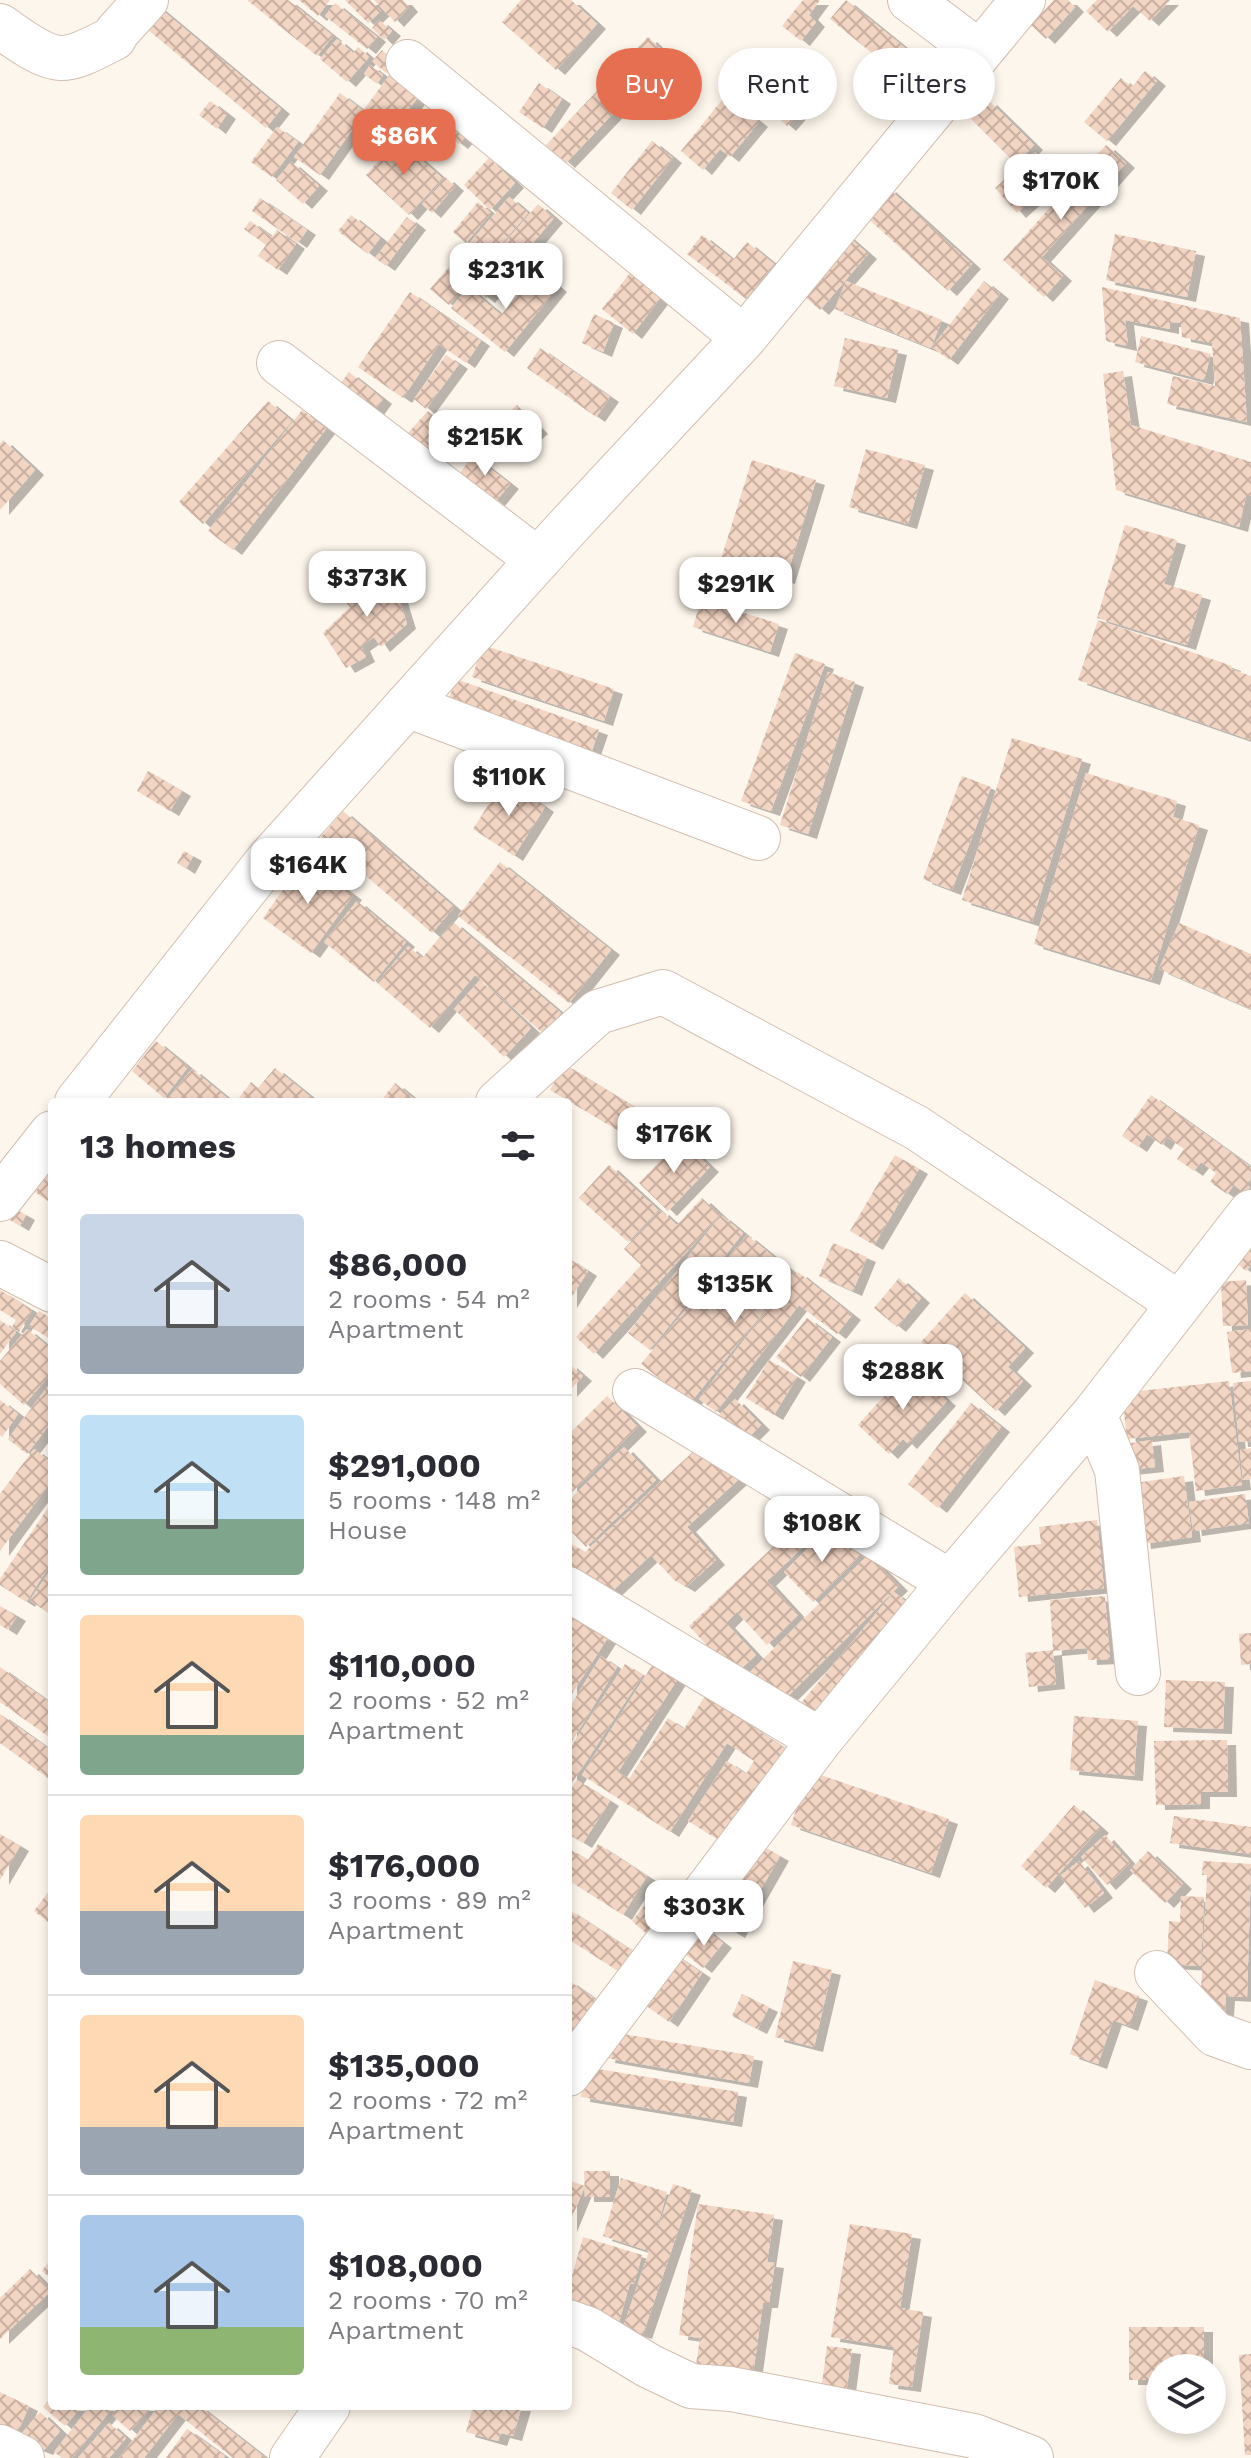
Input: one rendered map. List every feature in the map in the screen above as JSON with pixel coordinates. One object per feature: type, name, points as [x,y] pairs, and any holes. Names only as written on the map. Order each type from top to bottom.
[{"type":"street","points":[[0,26],[23,43],[60,58],[114,38],[146,0]]},
{"type":"street","points":[[910,0],[974,48]]},
{"type":"street","points":[[982,48],[1023,0]]},
{"type":"street","points":[[408,62],[744,338]]},
{"type":"street","points":[[80,1098],[270,858],[538,560],[744,338],[923,120]]},
{"type":"street","points":[[279,363],[538,560]]},
{"type":"street","points":[[407,705],[758,838]]},
{"type":"street","points":[[502,1098],[598,1012],[663,992],[917,1128],[1178,1303]]},
{"type":"street","points":[[0,1199],[48,1138]]},
{"type":"street","points":[[572,2069],[820,1740],[1094,1414],[1251,1212]]},
{"type":"street","points":[[0,1263],[48,1288]]},
{"type":"street","points":[[635,1391],[950,1582]]},
{"type":"street","points":[[1094,1414],[1117,1470],[1138,1673]]},
{"type":"street","points":[[572,1591],[820,1740]]},
{"type":"street","points":[[1157,1973],[1215,2034],[1251,2047]]},
{"type":"street","points":[[572,2323],[588,2329],[649,2366],[691,2386],[731,2389],[974,2436],[1031,2458]]},
{"type":"street","points":[[292,2458],[325,2410]]},
{"type":"street","points":[[0,2447],[22,2458]]},
{"type":"building","points":[[247,0],[288,0],[333,36],[317,56]]},
{"type":"building","points":[[299,0],[330,0],[318,16]]},
{"type":"building","points":[[345,0],[370,0],[381,11],[368,23]]},
{"type":"building","points":[[374,0],[403,0],[409,7],[395,22]]},
{"type":"building","points":[[521,0],[571,0],[597,24],[556,70],[502,22]]},
{"type":"building","points":[[803,0],[820,0],[809,15],[816,22],[801,41],[782,26]]},
{"type":"building","points":[[846,0],[905,48],[866,48],[830,19]]},
{"type":"building","points":[[1054,0],[1068,0],[1075,7],[1046,39],[1031,25]]},
{"type":"building","points":[[1097,0],[1170,0],[1150,21],[1133,6],[1108,32],[1086,11]]},
{"type":"building","points":[[335,3],[377,37],[367,49],[325,16]]},
{"type":"building","points":[[156,5],[281,109],[266,128],[141,24]]},
{"type":"building","points":[[379,20],[392,31],[384,40],[372,28]]},
{"type":"building","points":[[648,37],[660,48],[638,48]]},
{"type":"building","points":[[337,39],[353,53],[358,47],[369,57],[347,82],[320,59]]},
{"type":"building","points":[[382,50],[396,62],[386,73],[372,61]]},
{"type":"building","points":[[370,65],[383,75],[377,84],[364,74]]},
{"type":"building","points":[[393,70],[422,92],[393,130],[365,108]]},
{"type":"building","points":[[1145,71],[1157,81],[1107,141],[1084,122],[1121,78],[1132,87]]},
{"type":"building","points":[[539,83],[562,99],[543,128],[519,112]]},
{"type":"building","points":[[596,92],[596,120],[607,120],[566,163],[546,145]]},
{"type":"building","points":[[340,93],[365,112],[320,175],[294,157]]},
{"type":"building","points":[[210,101],[227,114],[217,129],[199,115]]},
{"type":"building","points":[[718,105],[718,120],[759,122],[730,157],[720,149],[703,170],[681,151]]},
{"type":"building","points":[[995,107],[1034,145],[1016,164],[972,120],[995,120]]},
{"type":"building","points":[[460,117],[473,128],[459,144],[446,134]]},
{"type":"building","points":[[277,127],[298,142],[272,177],[251,162]]},
{"type":"building","points":[[398,139],[442,178],[409,215],[366,175]]},
{"type":"building","points":[[652,141],[673,158],[632,210],[611,193]]},
{"type":"building","points":[[1106,145],[1126,163],[1042,257],[1063,276],[1044,297],[1003,260]]},
{"type":"building","points":[[1035,152],[1057,177],[1017,213],[995,188]]},
{"type":"building","points":[[489,158],[515,183],[490,210],[464,185]]},
{"type":"building","points":[[291,162],[319,186],[303,204],[276,180]]},
{"type":"building","points":[[445,177],[455,186],[432,213],[422,204]]},
{"type":"building","points":[[887,187],[972,264],[948,291],[863,214]]},
{"type":"building","points":[[509,197],[528,213],[449,305],[430,289]]},
{"type":"building","points":[[260,198],[307,230],[298,243],[252,211]]},
{"type":"building","points":[[478,202],[491,213],[466,243],[453,232]]},
{"type":"building","points":[[538,204],[554,218],[486,298],[469,284]]},
{"type":"building","points":[[351,215],[380,238],[368,254],[338,231]]},
{"type":"building","points":[[407,217],[417,225],[386,266],[375,258]]},
{"type":"building","points":[[250,221],[272,237],[277,230],[296,244],[278,270],[258,256],[266,245],[244,229]]},
{"type":"building","points":[[844,233],[868,254],[820,310],[796,289]]},
{"type":"building","points":[[1115,234],[1196,251],[1187,297],[1106,280]]},
{"type":"building","points":[[702,235],[733,260],[747,242],[774,264],[746,299],[687,254]]},
{"type":"building","points":[[538,270],[558,287],[505,352],[451,308],[468,287],[501,315]]},
{"type":"building","points":[[630,273],[661,297],[633,334],[602,309]]},
{"type":"building","points":[[846,281],[942,320],[931,348],[835,309]]},
{"type":"building","points":[[984,281],[1000,294],[949,360],[932,347]]},
{"type":"building","points":[[1102,287],[1240,318],[1247,422],[1167,404],[1173,376],[1215,386],[1212,343],[1182,337],[1181,323],[1170,322],[1170,329],[1125,320],[1128,346],[1106,341]]},
{"type":"building","points":[[410,292],[481,341],[466,363],[439,344],[403,398],[358,367]]},
{"type":"building","points":[[594,314],[614,323],[603,352],[582,343]]},
{"type":"building","points":[[1141,336],[1211,354],[1204,380],[1135,362]]},
{"type":"building","points":[[845,338],[898,350],[887,398],[834,386]]},
{"type":"building","points":[[540,348],[610,397],[596,417],[527,368]]},
{"type":"building","points":[[446,355],[459,364],[426,409],[414,399]]},
{"type":"building","points":[[1123,371],[1131,425],[1251,462],[1251,496],[1246,496],[1239,527],[1116,490],[1103,374]]},
{"type":"building","points":[[349,372],[383,399],[372,414],[338,387]]},
{"type":"building","points":[[268,401],[292,421],[203,524],[179,502]]},
{"type":"building","points":[[517,405],[539,429],[521,445],[499,421]]},
{"type":"building","points":[[302,410],[326,429],[233,550],[208,531]]},
{"type":"building","points":[[428,411],[456,438],[435,460],[407,434]]},
{"type":"building","points":[[3,440],[35,470],[0,510],[0,444]]},
{"type":"building","points":[[866,449],[925,465],[908,524],[849,507]]},
{"type":"building","points":[[473,455],[510,484],[496,501],[460,473]]},
{"type":"building","points":[[752,460],[816,480],[786,579],[721,559]]},
{"type":"building","points":[[1125,525],[1177,540],[1164,584],[1202,595],[1187,645],[1097,618]]},
{"type":"building","points":[[376,568],[396,588],[407,624],[381,647],[374,637],[361,646],[366,657],[346,668],[323,633],[350,607],[342,598],[354,584],[360,589]]},
{"type":"building","points":[[701,599],[779,624],[770,652],[693,627]]},
{"type":"building","points":[[1098,620],[1232,666],[1231,669],[1251,676],[1251,740],[1078,680]]},
{"type":"building","points":[[483,645],[614,689],[604,721],[472,677]]},
{"type":"building","points":[[795,653],[825,664],[771,811],[741,801]]},
{"type":"building","points":[[828,672],[855,682],[808,834],[780,825]]},
{"type":"building","points":[[456,679],[599,730],[589,759],[445,709]]},
{"type":"building","points":[[1012,738],[1082,759],[1032,922],[962,900]]},
{"type":"building","points":[[148,771],[182,791],[170,811],[137,791]]},
{"type":"building","points":[[1086,773],[1177,801],[1173,817],[1199,825],[1151,980],[1034,944]]},
{"type":"building","points":[[962,776],[991,787],[952,890],[923,879]]},
{"type":"building","points":[[505,779],[545,807],[514,856],[473,829]]},
{"type":"building","points":[[343,811],[454,907],[432,933],[321,837]]},
{"type":"building","points":[[184,851],[193,856],[186,869],[177,863]]},
{"type":"building","points":[[305,859],[353,895],[311,953],[263,918]]},
{"type":"building","points":[[500,862],[611,950],[569,1003],[458,916]]},
{"type":"building","points":[[357,901],[406,942],[374,982],[324,942]]},
{"type":"building","points":[[453,922],[561,1013],[544,1034],[475,975],[430,1028],[377,983],[408,946],[422,958]]},
{"type":"building","points":[[1179,923],[1251,954],[1251,1009],[1159,969]]},
{"type":"building","points":[[480,980],[531,1028],[504,1057],[454,1009]]},
{"type":"building","points":[[156,1041],[188,1067],[164,1098],[132,1071]]},
{"type":"building","points":[[564,1064],[643,1112],[629,1137],[572,1103],[572,1098],[563,1098],[550,1090]]},
{"type":"building","points":[[275,1068],[312,1098],[239,1098],[251,1082],[258,1088]]},
{"type":"building","points":[[192,1069],[227,1098],[168,1098]]},
{"type":"building","points":[[395,1083],[413,1098],[383,1098]]},
{"type":"building","points":[[1151,1095],[1251,1167],[1249,1196],[1234,1185],[1227,1194],[1210,1182],[1216,1173],[1201,1162],[1194,1171],[1177,1159],[1184,1149],[1167,1137],[1162,1145],[1147,1134],[1138,1147],[1122,1136]]},
{"type":"building","points":[[681,1140],[710,1167],[668,1211],[639,1183]]},
{"type":"building","points":[[895,1155],[919,1169],[874,1245],[850,1231]]},
{"type":"building","points":[[609,1165],[658,1210],[628,1242],[579,1198]]},
{"type":"building","points":[[48,1174],[48,1201],[35,1192]]},
{"type":"building","points":[[702,1198],[720,1215],[594,1354],[576,1337],[641,1265],[624,1249],[660,1210],[677,1225]]},
{"type":"building","points":[[17,1210],[26,1215],[20,1226],[10,1220]]},
{"type":"building","points":[[721,1215],[743,1233],[650,1350],[628,1333]]},
{"type":"building","points":[[1251,1233],[1251,1266],[1246,1271],[1230,1257]]},
{"type":"building","points":[[747,1235],[852,1315],[837,1334],[799,1305],[716,1412],[699,1399],[792,1277],[686,1408],[661,1388],[665,1383],[641,1364]]},
{"type":"building","points":[[833,1243],[867,1257],[853,1291],[819,1276]]},
{"type":"building","points":[[572,1261],[588,1271],[572,1297]]},
{"type":"building","points":[[899,1278],[921,1298],[897,1327],[874,1308]]},
{"type":"building","points":[[1246,1280],[1248,1325],[1223,1326],[1221,1282]]},
{"type":"building","points":[[0,1290],[32,1310],[19,1332],[12,1327],[16,1320],[0,1310]]},
{"type":"building","points":[[965,1293],[1025,1348],[1008,1367],[1023,1381],[996,1411],[921,1342]]},
{"type":"building","points":[[39,1311],[48,1317],[48,1338],[29,1326]]},
{"type":"building","points":[[807,1318],[832,1337],[801,1377],[776,1357]]},
{"type":"building","points":[[0,1320],[16,1332],[0,1354]]},
{"type":"building","points":[[27,1329],[48,1347],[48,1377],[24,1405],[0,1384],[0,1361]]},
{"type":"building","points":[[1251,1329],[1251,1371],[1232,1373],[1227,1332]]},
{"type":"building","points":[[769,1360],[797,1377],[774,1415],[746,1398]]},
{"type":"building","points":[[572,1366],[583,1376],[572,1388]]},
{"type":"building","points":[[910,1367],[947,1401],[908,1444],[903,1439],[889,1454],[858,1425]]},
{"type":"building","points":[[1229,1381],[1242,1485],[1196,1491],[1189,1432],[1127,1439],[1122,1393]]},
{"type":"building","points":[[1251,1381],[1251,1441],[1239,1442],[1233,1383]]},
{"type":"building","points":[[48,1386],[48,1426],[27,1454],[8,1439]]},
{"type":"building","points":[[607,1396],[638,1427],[572,1492],[572,1431]]},
{"type":"building","points":[[735,1399],[761,1425],[743,1443],[717,1417]]},
{"type":"building","points":[[0,1400],[18,1414],[2,1437],[0,1435]]},
{"type":"building","points":[[971,1403],[1001,1427],[938,1508],[908,1484]]},
{"type":"building","points":[[1152,1440],[1155,1467],[1127,1470],[1124,1444]]},
{"type":"building","points":[[624,1447],[656,1480],[586,1547],[572,1532],[572,1497]]},
{"type":"building","points":[[1251,1448],[1251,1479],[1243,1480],[1240,1450]]},
{"type":"building","points":[[34,1449],[48,1460],[48,1485],[0,1551],[0,1494]]},
{"type":"building","points":[[696,1449],[726,1466],[738,1480],[687,1527],[716,1560],[686,1587],[674,1580],[651,1555],[606,1597],[572,1577],[572,1544],[585,1552]]},
{"type":"building","points":[[1184,1476],[1192,1537],[1142,1544],[1135,1483]]},
{"type":"building","points":[[1245,1494],[1249,1523],[1193,1531],[1189,1502]]},
{"type":"building","points":[[48,1508],[48,1568],[26,1602],[0,1585],[0,1579]]},
{"type":"building","points":[[803,1519],[817,1534],[767,1581],[798,1615],[767,1645],[737,1612],[726,1623],[756,1655],[734,1675],[689,1626]]},
{"type":"building","points":[[1097,1520],[1104,1588],[1019,1597],[1014,1547],[1041,1544],[1039,1527]]},
{"type":"building","points":[[831,1525],[860,1556],[813,1602],[784,1572]]},
{"type":"building","points":[[868,1555],[899,1586],[780,1704],[749,1673]]},
{"type":"building","points":[[48,1574],[48,1613],[30,1600]]},
{"type":"building","points":[[894,1592],[912,1607],[818,1718],[801,1703]]},
{"type":"building","points":[[1105,1596],[1110,1659],[1088,1660],[1087,1648],[1053,1651],[1056,1684],[1029,1687],[1025,1653],[1053,1650],[1050,1600]]},
{"type":"building","points":[[0,1606],[17,1616],[8,1630],[0,1625]]},
{"type":"building","points":[[572,1617],[607,1639],[572,1694],[572,1651],[580,1639],[572,1649]]},
{"type":"building","points":[[1251,1633],[1251,1664],[1241,1665],[1239,1634]]},
{"type":"building","points":[[601,1656],[617,1667],[572,1741],[572,1703]]},
{"type":"building","points":[[625,1664],[643,1675],[572,1783],[572,1745]]},
{"type":"building","points":[[653,1664],[677,1680],[618,1772],[629,1779],[668,1718],[684,1729],[705,1696],[786,1749],[725,1844],[688,1821],[727,1761],[746,1774],[754,1761],[727,1743],[670,1832],[582,1775]]},
{"type":"building","points":[[0,1667],[48,1701],[48,1736],[0,1702]]},
{"type":"building","points":[[1166,1680],[1225,1682],[1223,1729],[1164,1727]]},
{"type":"building","points":[[0,1714],[48,1748],[48,1778],[0,1743]]},
{"type":"building","points":[[1074,1716],[1138,1721],[1134,1776],[1070,1770]]},
{"type":"building","points":[[1227,1740],[1228,1792],[1201,1792],[1201,1804],[1156,1805],[1154,1741]]},
{"type":"building","points":[[809,1771],[949,1819],[931,1873],[791,1825]]},
{"type":"building","points":[[577,1780],[610,1801],[583,1843],[572,1836],[572,1787]]},
{"type":"building","points":[[1074,1805],[1100,1828],[1046,1888],[1021,1866]]},
{"type":"building","points":[[1174,1816],[1251,1827],[1251,1854],[1170,1843]]},
{"type":"building","points":[[0,1834],[20,1846],[0,1880]]},
{"type":"building","points":[[1105,1835],[1130,1863],[1107,1885],[1081,1857]]},
{"type":"building","points":[[750,1839],[780,1856],[736,1933],[706,1915]]},
{"type":"building","points":[[598,1844],[647,1876],[623,1915],[572,1883],[572,1850],[588,1860]]},
{"type":"building","points":[[1148,1851],[1183,1884],[1165,1903],[1130,1870]]},
{"type":"building","points":[[1079,1861],[1104,1893],[1085,1908],[1060,1876]]},
{"type":"building","points":[[1203,1861],[1251,1864],[1247,1997],[1226,1996],[1225,2011],[1200,2009],[1207,1875],[1202,1875]]},
{"type":"building","points":[[660,1887],[676,1899],[647,1934],[632,1921]]},
{"type":"building","points":[[48,1892],[48,1922],[34,1911]]},
{"type":"building","points":[[1181,1896],[1204,1897],[1201,1966],[1167,1964],[1169,1921],[1180,1922]]},
{"type":"building","points":[[572,1912],[634,1952],[621,1973],[572,1942]]},
{"type":"building","points":[[705,1929],[723,1943],[703,1968],[685,1954]]},
{"type":"building","points":[[671,1952],[702,1973],[669,2022],[638,2000]]},
{"type":"building","points":[[793,1961],[832,1970],[814,2047],[775,2037]]},
{"type":"building","points":[[1095,1980],[1139,1996],[1129,2026],[1113,2020],[1098,2064],[1070,2054]]},
{"type":"building","points":[[572,1983],[598,2001],[572,2041]]},
{"type":"building","points":[[742,1994],[769,2007],[758,2029],[732,2016]]},
{"type":"building","points":[[611,2032],[754,2056],[749,2083],[606,2058]]},
{"type":"building","points":[[586,2067],[738,2092],[733,2122],[581,2097]]},
{"type":"building","points":[[584,2171],[610,2171],[610,2197],[585,2197]]},
{"type":"building","points":[[621,2178],[667,2192],[653,2242],[673,2184],[692,2190],[643,2334],[623,2328],[649,2251],[603,2236]]},
{"type":"building","points":[[572,2181],[585,2186],[572,2217]]},
{"type":"building","points":[[698,2204],[774,2215],[767,2262],[775,2263],[769,2303],[763,2303],[753,2374],[696,2365],[700,2338],[679,2335]]},
{"type":"building","points":[[850,2224],[912,2234],[900,2308],[923,2312],[912,2387],[889,2384],[894,2347],[831,2337]]},
{"type":"building","points":[[583,2237],[642,2255],[619,2322],[572,2309],[572,2276]]},
{"type":"building","points":[[30,2269],[48,2288],[48,2294],[0,2339],[0,2298]]},
{"type":"building","points":[[1129,2327],[1204,2327],[1204,2354],[1146,2354],[1146,2380],[1129,2380]]},
{"type":"building","points":[[827,2346],[852,2349],[846,2395],[821,2391]]},
{"type":"building","points":[[1251,2354],[1251,2455],[1245,2455],[1239,2355]]},
{"type":"building","points":[[0,2392],[29,2406],[16,2436],[0,2428]]},
{"type":"building","points":[[48,2401],[48,2410],[79,2410],[65,2426],[43,2407]]},
{"type":"building","points":[[87,2410],[111,2410],[72,2458],[62,2458],[54,2452]]},
{"type":"building","points":[[116,2410],[149,2410],[130,2431],[112,2415]]},
{"type":"building","points":[[156,2410],[204,2410],[266,2458],[233,2458],[178,2414],[144,2458],[119,2458]]},
{"type":"building","points":[[472,2410],[521,2410],[513,2436],[501,2433],[498,2441],[466,2432]]},
{"type":"building","points":[[40,2412],[60,2431],[44,2450],[17,2439]]},
{"type":"building","points":[[109,2423],[126,2438],[109,2458],[78,2458]]},
{"type":"building","points":[[187,2429],[225,2456],[166,2458]]}]
